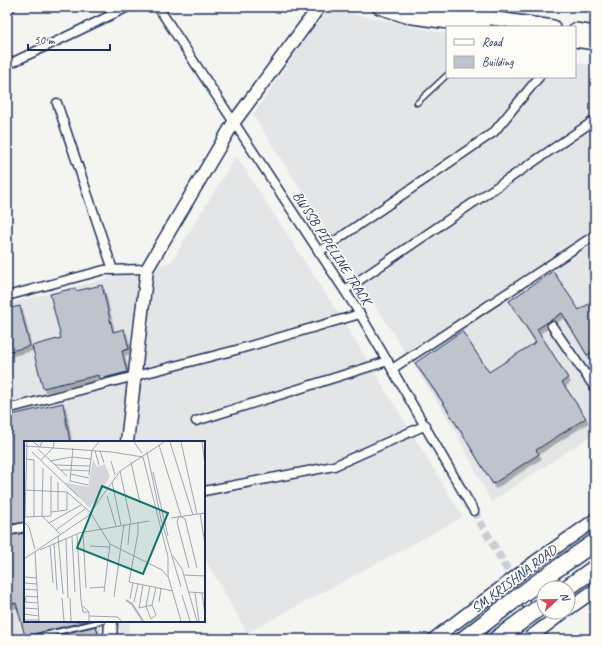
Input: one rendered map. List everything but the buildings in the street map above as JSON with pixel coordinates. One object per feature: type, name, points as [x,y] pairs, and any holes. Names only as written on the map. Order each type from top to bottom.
[{"type":"highway","name":"SM KRISHNA ROAD","points":[[464,639],[515,599],[595,542]]},
{"type":"highway","points":[[576,582],[595,568]]},
{"type":"highway","points":[[497,639],[532,613]]},
{"type":"main road","points":[[379,7],[406,16],[477,26]]},
{"type":"main road","points":[[416,7],[546,26]]},
{"type":"main road","points":[[576,30],[595,33]]},
{"type":"main road","points":[[576,40],[595,43]]},
{"type":"street","points":[[7,9],[11,7]]},
{"type":"street","points":[[7,65],[128,7]]},
{"type":"street","name":"BWSSB PIPELINE TRACK","points":[[158,7],[345,290],[426,425],[474,511]]},
{"type":"street","points":[[128,441],[147,269],[234,122],[319,7]]},
{"type":"street","points":[[319,252],[494,132],[538,78]]},
{"type":"street","points":[[57,103],[113,270]]},
{"type":"street","points":[[345,290],[595,120]]},
{"type":"street","points":[[196,421],[390,365],[595,234]]},
{"type":"street","points":[[7,296],[104,270],[147,269]]},
{"type":"street","points":[[7,409],[134,378],[360,314]]},
{"type":"street","points":[[552,326],[591,374],[595,388]]},
{"type":"street","points":[[205,491],[334,466],[426,425]]},
{"type":"street","name":"SM KRISHNA ROAD","points":[[434,639],[535,562],[595,520]]},
{"type":"street","points":[[7,531],[24,527]]},
{"type":"street","points":[[576,603],[595,590]]},
{"type":"street","points":[[515,599],[532,613]]},
{"type":"street","points":[[528,638],[553,620]]},
{"type":"street","points":[[110,639],[111,622]]},
{"type":"lane","points":[[417,103],[446,76]]},
{"type":"lane","points":[[27,639],[99,622]]},
{"type":"shaded area","points":[[326,8],[446,34],[446,78],[576,78],[576,62],[595,66],[595,433],[491,502],[452,425],[253,115]]},
{"type":"shaded area","points":[[236,156],[342,319],[463,517],[247,633],[205,559],[205,441],[24,441],[24,622],[130,622],[128,639],[7,639],[7,304],[171,262]]},
{"type":"tunnel","points":[[474,511],[523,597]]},
{"type":"tunnel","points":[[531,610],[547,639]]}]
